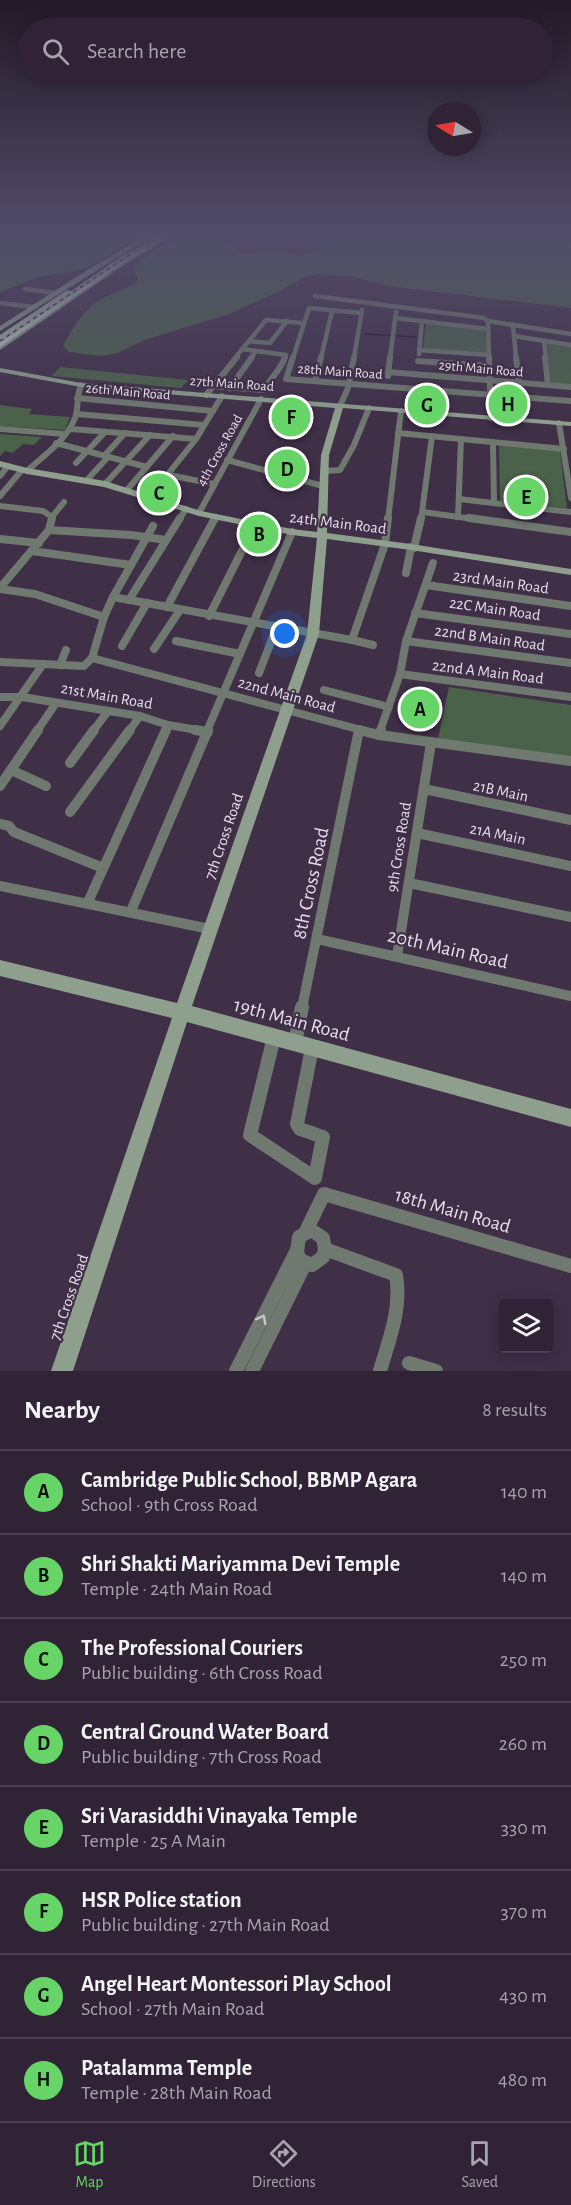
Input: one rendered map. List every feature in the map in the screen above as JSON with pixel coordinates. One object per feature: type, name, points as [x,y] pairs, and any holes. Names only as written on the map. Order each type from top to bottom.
[{"type":"highway","points":[[0,334],[59,298]]},
{"type":"highway","points":[[0,346],[62,298]]},
{"type":"main road","points":[[0,339],[60,298]]},
{"type":"street","points":[[0,329],[47,298]]},
{"type":"street","points":[[0,346],[71,298]]},
{"type":"street","points":[[329,298],[484,318],[488,321],[571,334]]},
{"type":"street","points":[[0,303],[34,307]]},
{"type":"street","name":"7th Cross Road","points":[[62,1371],[210,929],[313,634],[322,538],[325,455],[340,406],[344,402],[364,303]]},
{"type":"street","points":[[386,387],[398,307]]},
{"type":"street","points":[[206,395],[266,320],[303,323],[309,308],[361,313]]},
{"type":"street","points":[[315,381],[332,311]]},
{"type":"street","points":[[395,318],[488,328]]},
{"type":"street","points":[[249,341],[270,343],[287,321]]},
{"type":"street","points":[[416,375],[422,321]]},
{"type":"street","points":[[488,321],[491,418]]},
{"type":"street","name":"28th Main Road","points":[[303,323],[286,379],[571,401]]},
{"type":"street","points":[[513,325],[519,382]]},
{"type":"street","points":[[514,336],[571,345]]},
{"type":"street","points":[[544,341],[548,385]]},
{"type":"street","points":[[213,386],[263,391],[272,375],[282,368],[286,354],[242,350]]},
{"type":"street","points":[[419,350],[489,355]]},
{"type":"street","points":[[230,388],[256,351]]},
{"type":"street","points":[[418,361],[489,366]]},
{"type":"street","name":"27th Main Road","points":[[0,370],[81,385],[571,424]]},
{"type":"street","name":"29th Main Road","points":[[388,372],[571,387]]},
{"type":"street","points":[[0,496],[68,431],[77,414],[76,398],[81,385]]},
{"type":"street","points":[[149,498],[196,439],[222,396]]},
{"type":"street","name":"26th Main Road","points":[[76,398],[213,411]]},
{"type":"street","name":"4th Cross Road","points":[[199,513],[261,399]]},
{"type":"street","points":[[324,471],[340,470],[361,431],[369,408]]},
{"type":"street","points":[[352,640],[385,544],[401,411]]},
{"type":"street","points":[[77,414],[204,425]]},
{"type":"street","points":[[559,423],[566,448],[571,498]]},
{"type":"street","points":[[0,429],[125,433],[196,439]]},
{"type":"street","points":[[76,463],[105,432]]},
{"type":"street","points":[[87,480],[125,433]]},
{"type":"street","points":[[398,433],[566,448]]},
{"type":"street","points":[[105,484],[150,435]]},
{"type":"street","points":[[127,490],[173,436]]},
{"type":"street","points":[[406,573],[423,512],[432,436]]},
{"type":"street","points":[[458,517],[461,439]]},
{"type":"street","points":[[493,442],[494,502]]},
{"type":"street","points":[[56,443],[147,467]]},
{"type":"street","points":[[227,460],[323,486]]},
{"type":"street","points":[[0,476],[4,465]]},
{"type":"street","name":"24th Main Road","points":[[4,465],[24,471],[105,484],[199,513],[322,538],[413,547],[571,572]]},
{"type":"street","points":[[169,475],[214,484]]},
{"type":"street","points":[[459,499],[571,512]]},
{"type":"street","points":[[0,588],[49,530],[52,517],[64,502]]},
{"type":"street","points":[[0,506],[43,511],[52,517]]},
{"type":"street","points":[[129,600],[186,509]]},
{"type":"street","points":[[423,512],[571,532]]},
{"type":"street","points":[[167,607],[216,517]]},
{"type":"street","points":[[209,615],[255,525]]},
{"type":"street","points":[[92,658],[104,617],[113,597],[153,526]]},
{"type":"street","points":[[49,530],[166,540]]},
{"type":"street","points":[[131,911],[292,532]]},
{"type":"street","points":[[0,539],[39,543]]},
{"type":"street","points":[[32,551],[131,565]]},
{"type":"street","points":[[379,735],[400,674],[406,641],[433,563]]},
{"type":"street","name":"23rd Main Road","points":[[426,585],[571,606]]},
{"type":"street","points":[[0,588],[35,594],[104,617]]},
{"type":"street","points":[[113,597],[373,645]]},
{"type":"street","points":[[122,646],[147,603]]},
{"type":"street","points":[[154,649],[180,610]]},
{"type":"street","name":"22C Main Road","points":[[416,613],[571,634]]},
{"type":"street","points":[[259,673],[277,626]]},
{"type":"street","points":[[176,641],[240,654]]},
{"type":"street","name":"22nd B Main Road","points":[[406,641],[571,663]]},
{"type":"street","points":[[60,665],[66,650]]},
{"type":"street","name":"22nd Main Road","points":[[0,662],[84,666],[92,658],[379,735],[571,761]]},
{"type":"street","points":[[0,726],[43,664]]},
{"type":"street","name":"22nd A Main Road","points":[[400,674],[571,697]]},
{"type":"street","points":[[324,690],[389,707]]},
{"type":"street","name":"21st Main Road","points":[[0,697],[22,697],[140,716],[168,725],[208,732]]},
{"type":"street","points":[[0,786],[56,703]]},
{"type":"street","points":[[70,763],[108,711]]},
{"type":"street","points":[[70,812],[140,716]]},
{"type":"street","points":[[88,902],[168,725]]},
{"type":"street","name":"8th Cross Road","points":[[274,1037],[250,1135],[315,1178],[323,1137],[300,1129],[297,1124],[303,1045],[316,939],[359,729]]},
{"type":"street","name":"9th Cross Road","points":[[397,956],[431,743]]},
{"type":"street","points":[[11,770],[46,786]]},
{"type":"street","name":"21B Main","points":[[424,789],[571,820]]},
{"type":"street","points":[[0,824],[9,826],[14,832],[104,868]]},
{"type":"street","name":"21A Main","points":[[417,833],[571,866]]},
{"type":"street","points":[[409,883],[571,917]]},
{"type":"street","points":[[0,886],[88,902],[210,929]]},
{"type":"street","name":"20th Main Road","points":[[316,939],[571,996]]},
{"type":"street","name":"19th Main Road","points":[[0,969],[182,1012],[571,1118]]},
{"type":"street","name":"18th Main Road","points":[[306,1231],[324,1194],[571,1266]]},
{"type":"street","points":[[236,1371],[297,1250],[299,1238],[306,1231],[319,1233],[325,1249],[319,1263],[314,1266],[305,1264],[297,1250]]},
{"type":"street","points":[[325,1249],[396,1275],[400,1287],[398,1307],[380,1371]]},
{"type":"street","points":[[252,1371],[305,1264]]},
{"type":"street","points":[[409,1363],[436,1371]]},
{"type":"green space","points":[[104,298],[265,298],[229,314],[144,340],[118,353],[101,356],[69,352],[63,346],[78,321]]},
{"type":"green space","points":[[488,298],[571,298],[571,308]]},
{"type":"green space","points":[[426,322],[485,330],[487,354],[423,349]]},
{"type":"green space","points":[[547,343],[571,346],[571,386],[551,384]]},
{"type":"green space","points":[[60,367],[188,380],[181,388],[52,376]]},
{"type":"green space","points":[[0,405],[32,409],[29,414],[70,417],[65,430],[0,426]]},
{"type":"green space","points":[[0,434],[42,437],[34,445],[23,444],[13,453],[5,451],[0,456]]},
{"type":"green space","points":[[499,445],[560,451],[567,508],[500,501]]},
{"type":"green space","points":[[449,687],[571,705],[571,757],[438,739]]},
{"type":"waterway","points":[[365,334],[415,337]]},
{"type":"railway","points":[[0,341],[65,298]]},
{"type":"place","name":"Patalamma Temple","points":[[508,404]]},
{"type":"place","name":"Angel Heart Montessori Play School","points":[[427,405]]},
{"type":"place","name":"HSR Police station","points":[[291,417]]},
{"type":"place","name":"Central Ground Water Board","points":[[287,469]]},
{"type":"place","name":"The Professional Couriers","points":[[159,493]]},
{"type":"place","name":"Sri Varasiddhi Vinayaka Temple","points":[[526,497]]},
{"type":"place","name":"Shri Shakti Mariyamma Devi Temple","points":[[259,534]]},
{"type":"place","name":"Cambridge Public School, BBMP Agara","points":[[420,709]]}]
